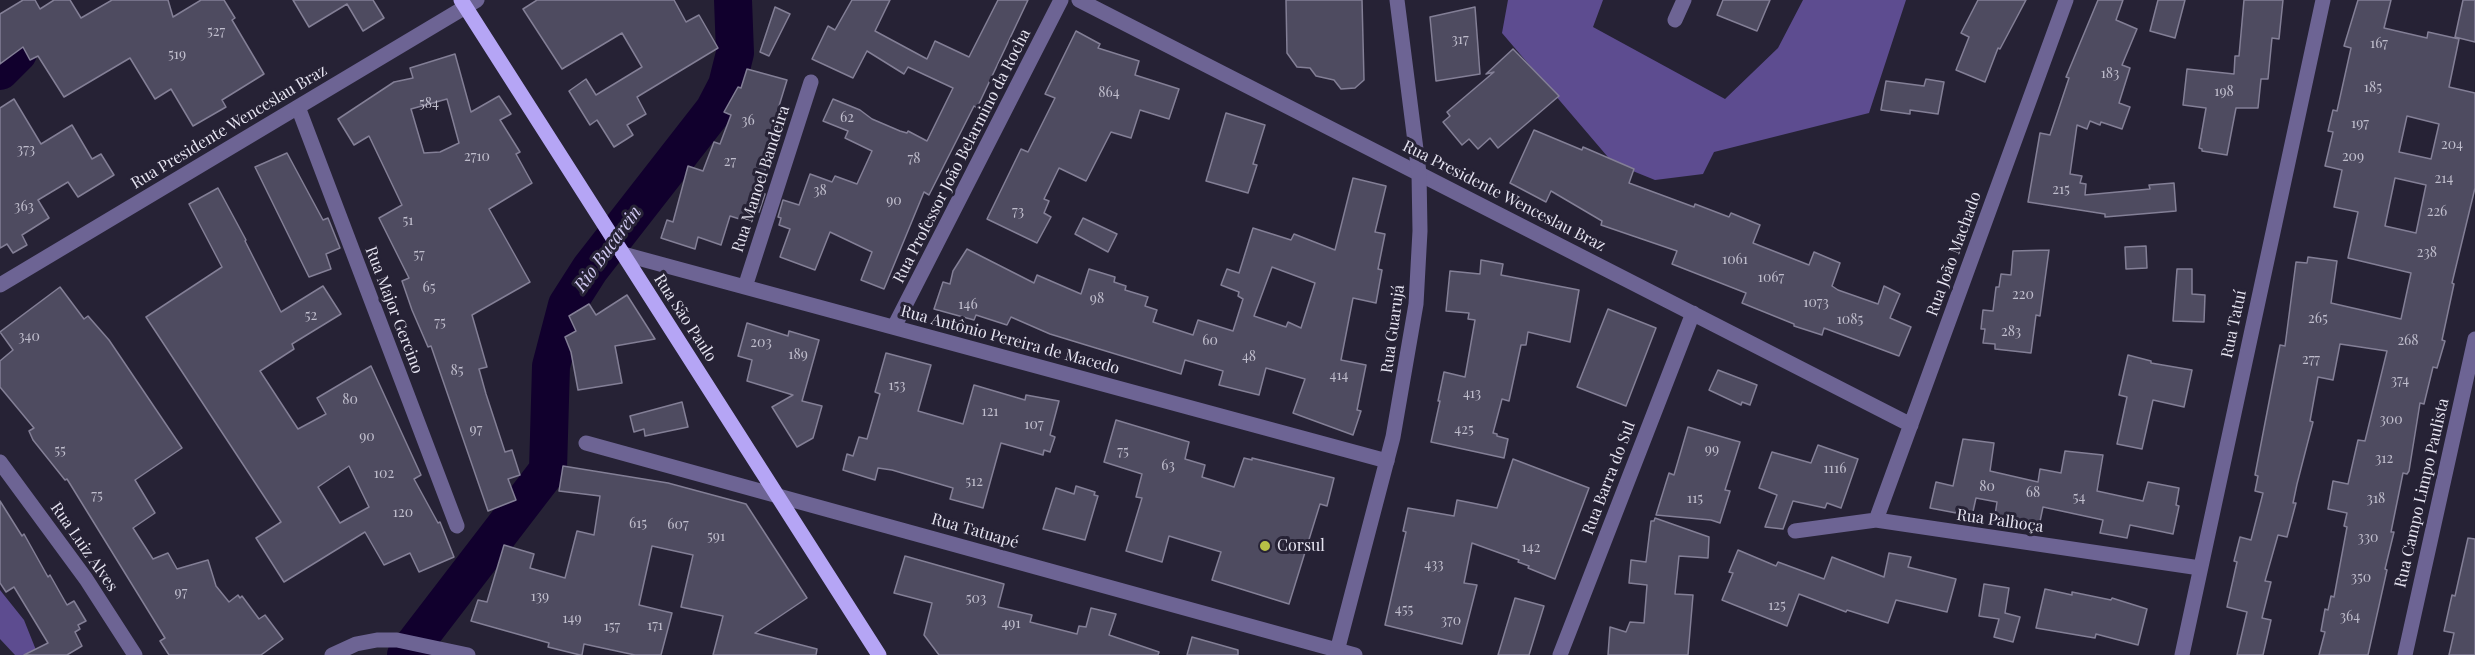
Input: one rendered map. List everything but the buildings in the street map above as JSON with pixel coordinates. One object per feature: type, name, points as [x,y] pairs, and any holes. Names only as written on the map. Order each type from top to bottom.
[{"type":"main road","name":"Rua São Paulo","points":[[468,2],[607,229],[879,655]]},
{"type":"street","name":"Rua Professor João Belarmino da Rocha","points":[[894,327],[1061,0]]},
{"type":"street","name":"Rua Presidente Wenceslau Braz","points":[[1079,0],[1911,425]]},
{"type":"street","name":"Rua Guarujá","points":[[1337,653],[1387,461],[1406,369],[1416,303],[1420,231],[1419,173],[1397,0]]},
{"type":"street","points":[[1675,20],[1684,0]]},
{"type":"street","name":"Rua João Machado","points":[[1876,520],[2066,0]]},
{"type":"street","name":"Rua Tatuí","points":[[2182,655],[2323,0]]},
{"type":"street","name":"Rua Presidente Wenceslau Braz","points":[[0,285],[298,107],[468,2]]},
{"type":"street","name":"Rua Manoel Bandeira","points":[[745,287],[811,82]]},
{"type":"street","name":"Rua Major Gercino","points":[[298,107],[457,526]]},
{"type":"street","name":"Rua Antônio Pereira de Macedo","points":[[623,254],[1387,461]]},
{"type":"street","name":"Rua Barra do Sul","points":[[1560,655],[1693,313]]},
{"type":"street","name":"Rua Campo Limpo Paulista","points":[[2405,655],[2475,339]]},
{"type":"street","name":"Rua Tatuapé","points":[[586,443],[1337,653],[1354,655]]},
{"type":"street","name":"Rua Luiz Alves","points":[[0,462],[86,579],[135,655]]},
{"type":"street","name":"Rua Palhoça","points":[[1795,531],[1876,520],[2200,568]]},
{"type":"street","points":[[332,655],[356,644],[377,640],[398,640],[468,655]]},
{"type":"shaded area","points":[[1508,0],[1603,0],[1593,27],[1725,99],[1778,48],[1803,0],[1906,0],[1869,113],[1714,152],[1703,174],[1655,180],[1613,163],[1502,33]]},
{"type":"shaded area","points":[[0,590],[24,620],[38,655],[15,655],[0,639]]},
{"type":"waterway","name":"Rio Bucarein","points":[[406,655],[548,470],[551,366],[567,305],[590,269],[714,110],[727,85],[735,53],[733,0]]},
{"type":"waterway","points":[[0,71],[18,53]]},
{"type":"place","name":"Corsul","points":[[1265,546]]}]
